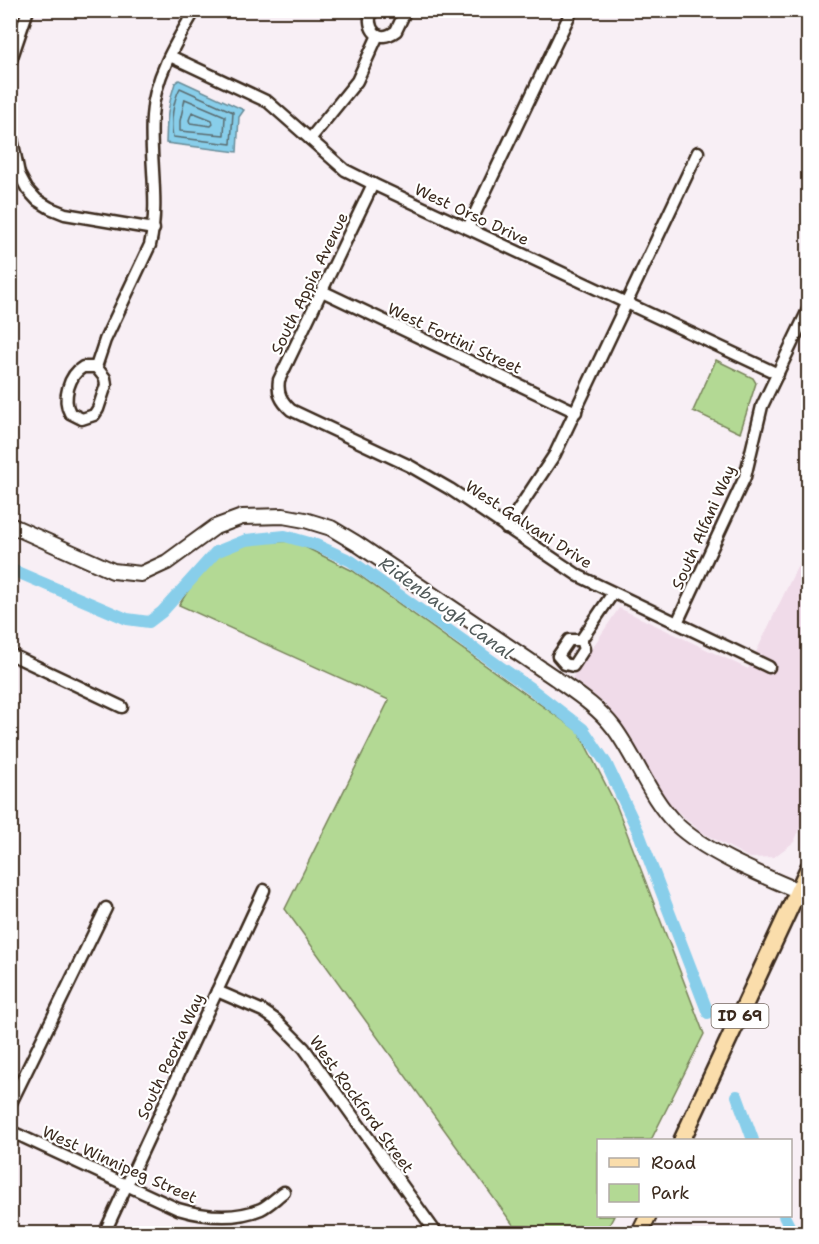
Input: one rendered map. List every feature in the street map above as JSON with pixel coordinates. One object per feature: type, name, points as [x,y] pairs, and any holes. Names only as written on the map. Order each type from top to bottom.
[{"type":"main road","points":[[10,525],[113,571],[141,574],[167,562],[215,527],[242,517],[283,516],[331,528],[591,704],[612,726],[627,748],[658,803],[692,838],[712,850],[803,893]]},
{"type":"main road","name":"ID 69","points":[[682,1139],[803,893],[808,869]]},
{"type":"main road","points":[[639,1233],[647,1217]]},
{"type":"street","points":[[10,63],[28,10]]},
{"type":"street","points":[[96,367],[111,327],[145,259],[154,229],[152,115],[157,89],[170,56],[195,10]]},
{"type":"street","points":[[371,10],[370,27],[378,35],[391,35],[396,31],[405,10]]},
{"type":"street","points":[[468,228],[572,10]]},
{"type":"street","points":[[310,139],[357,81],[378,35]]},
{"type":"street","name":"West Orso Drive","points":[[170,56],[268,102],[345,170],[778,374]]},
{"type":"street","points":[[10,129],[19,174],[27,189],[37,200],[65,214],[154,229]]},
{"type":"street","points":[[506,528],[555,454],[698,152]]},
{"type":"street","name":"South Appia Avenue","points":[[279,397],[279,380],[373,184]]},
{"type":"street","name":"West Fortini Street","points":[[322,291],[576,412]]},
{"type":"street","name":"South Alfani Way","points":[[677,623],[745,477],[762,406],[808,310]]},
{"type":"street","points":[[96,367],[105,378],[106,385],[98,409],[88,418],[75,417],[70,413],[66,400],[73,376],[83,368],[96,367]]},
{"type":"street","name":"West Galvani Drive","points":[[279,397],[291,410],[410,466],[450,489],[579,576],[769,667]]},
{"type":"street","points":[[581,640],[613,593]]},
{"type":"street","points":[[569,639],[581,640],[584,649],[573,666],[565,664],[558,656],[569,639]]},
{"type":"street","points":[[10,654],[122,707]]},
{"type":"street","points":[[555,678],[565,664]]},
{"type":"street","name":"South Peoria Way","points":[[104,1233],[264,890]]},
{"type":"street","points":[[10,1105],[106,908]]},
{"type":"street","name":"West Rockford Street","points":[[217,991],[263,1011],[276,1020],[304,1048],[437,1233]]},
{"type":"street","name":"West Winnipeg Street","points":[[10,1131],[178,1209],[202,1216],[226,1217],[262,1208],[284,1192]]},
{"type":"shaded area","points":[[808,544],[808,809],[794,842],[774,857],[750,858],[701,832],[669,804],[650,777],[633,740],[605,704],[572,678],[619,608],[748,669]]},
{"type":"green space","points":[[716,360],[753,378],[756,383],[740,433],[693,411]]},
{"type":"green space","points":[[293,541],[353,571],[579,732],[617,807],[704,1034],[652,1139],[597,1139],[597,1217],[613,1217],[605,1233],[519,1233],[285,909],[389,700],[179,605],[206,562],[239,544]]},
{"type":"water","points":[[179,80],[244,110],[239,117],[237,152],[166,143],[169,105],[175,83]]},
{"type":"waterway","name":"Ridenbaugh Canal","points":[[10,569],[127,619],[149,622],[162,612],[216,552],[246,540],[285,536],[316,545],[351,561],[530,688],[583,729],[606,763],[638,831],[708,1013]]},
{"type":"waterway","name":"Ridenbaugh Canal","points":[[737,1096],[753,1139]]},
{"type":"waterway","name":"Ridenbaugh Canal","points":[[784,1217],[793,1234]]}]
